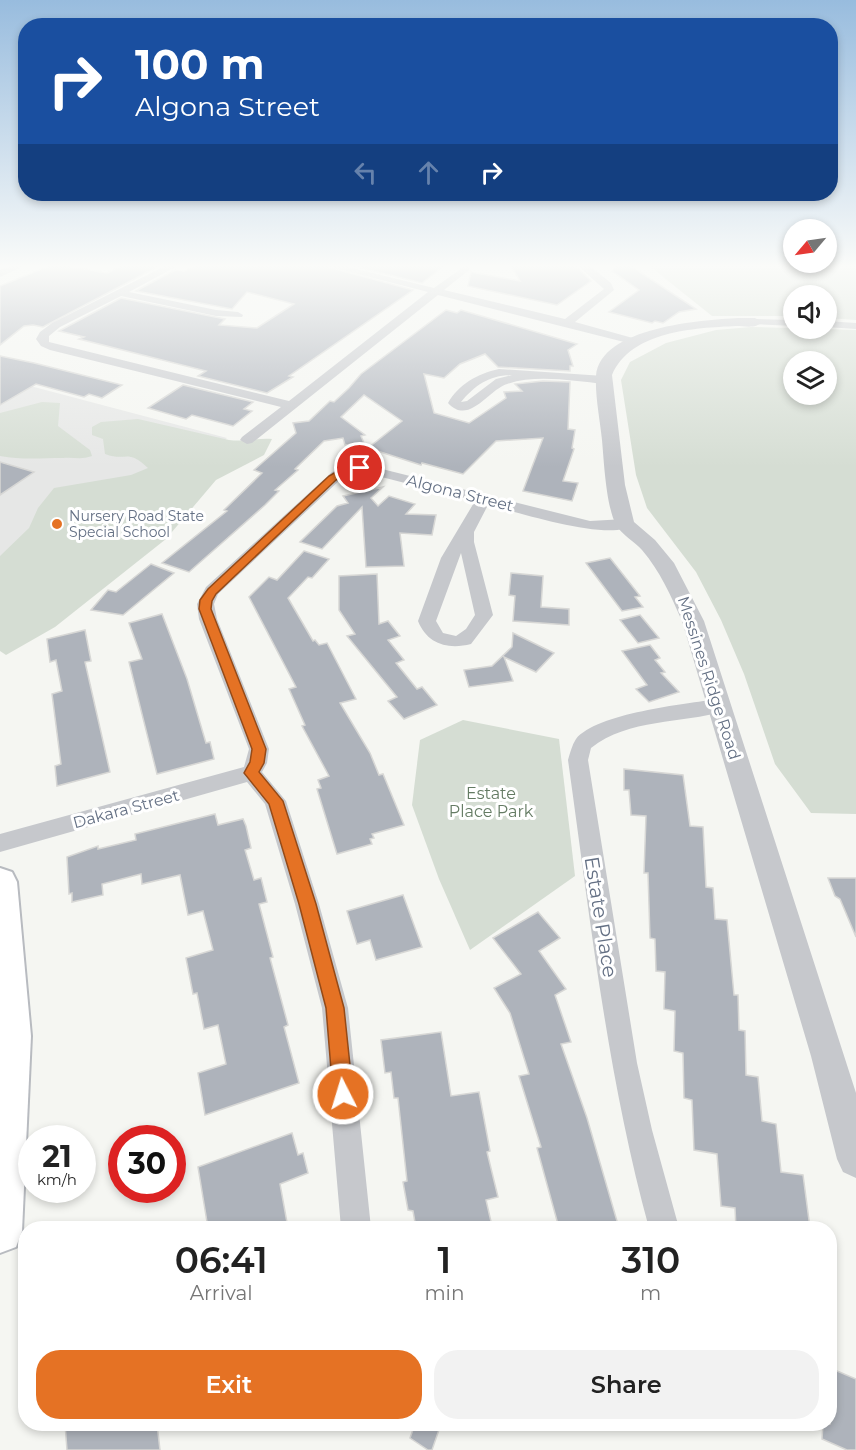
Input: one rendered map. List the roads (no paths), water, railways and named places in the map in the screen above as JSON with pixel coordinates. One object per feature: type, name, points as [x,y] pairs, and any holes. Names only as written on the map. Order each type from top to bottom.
[{"type":"main road","points":[[0,882],[12,1036],[0,1231]]},
{"type":"street","points":[[46,332],[42,339],[45,344],[290,405]]},
{"type":"street","points":[[247,440],[384,332]]},
{"type":"street","points":[[600,332],[636,342]]},
{"type":"street","points":[[625,524],[616,485],[604,380],[605,369],[610,359],[636,342],[675,332]]},
{"type":"street","points":[[559,377],[505,380],[492,386],[469,406],[460,407],[454,403],[475,380],[486,375],[517,372],[604,380]]},
{"type":"street","name":"Algona Street","points":[[251,773],[257,763],[259,749],[205,609],[206,600],[212,591],[333,478],[344,471],[366,469],[590,526],[625,524]]},
{"type":"street","points":[[466,532],[466,542],[484,615],[467,638],[451,642],[440,639],[433,633],[429,627],[428,616],[449,558],[484,500]]},
{"type":"street","name":"Messines Ridge Road","points":[[625,524],[640,534],[663,562],[680,589],[693,621],[828,1056],[856,1160]]},
{"type":"street","name":"Estate Place","points":[[662,1221],[638,1130],[624,1063],[578,760],[584,743],[602,730],[656,716],[718,706]]},
{"type":"street","points":[[251,773],[276,801],[308,904],[335,1008],[355,1221]]},
{"type":"street","name":"Dakara Street","points":[[0,843],[251,773]]},
{"type":"place","name":"Nursery Road State Special School","points":[[57,524]]},
{"type":"park label","name":"Estate Place Park","points":[[491,802]]}]
